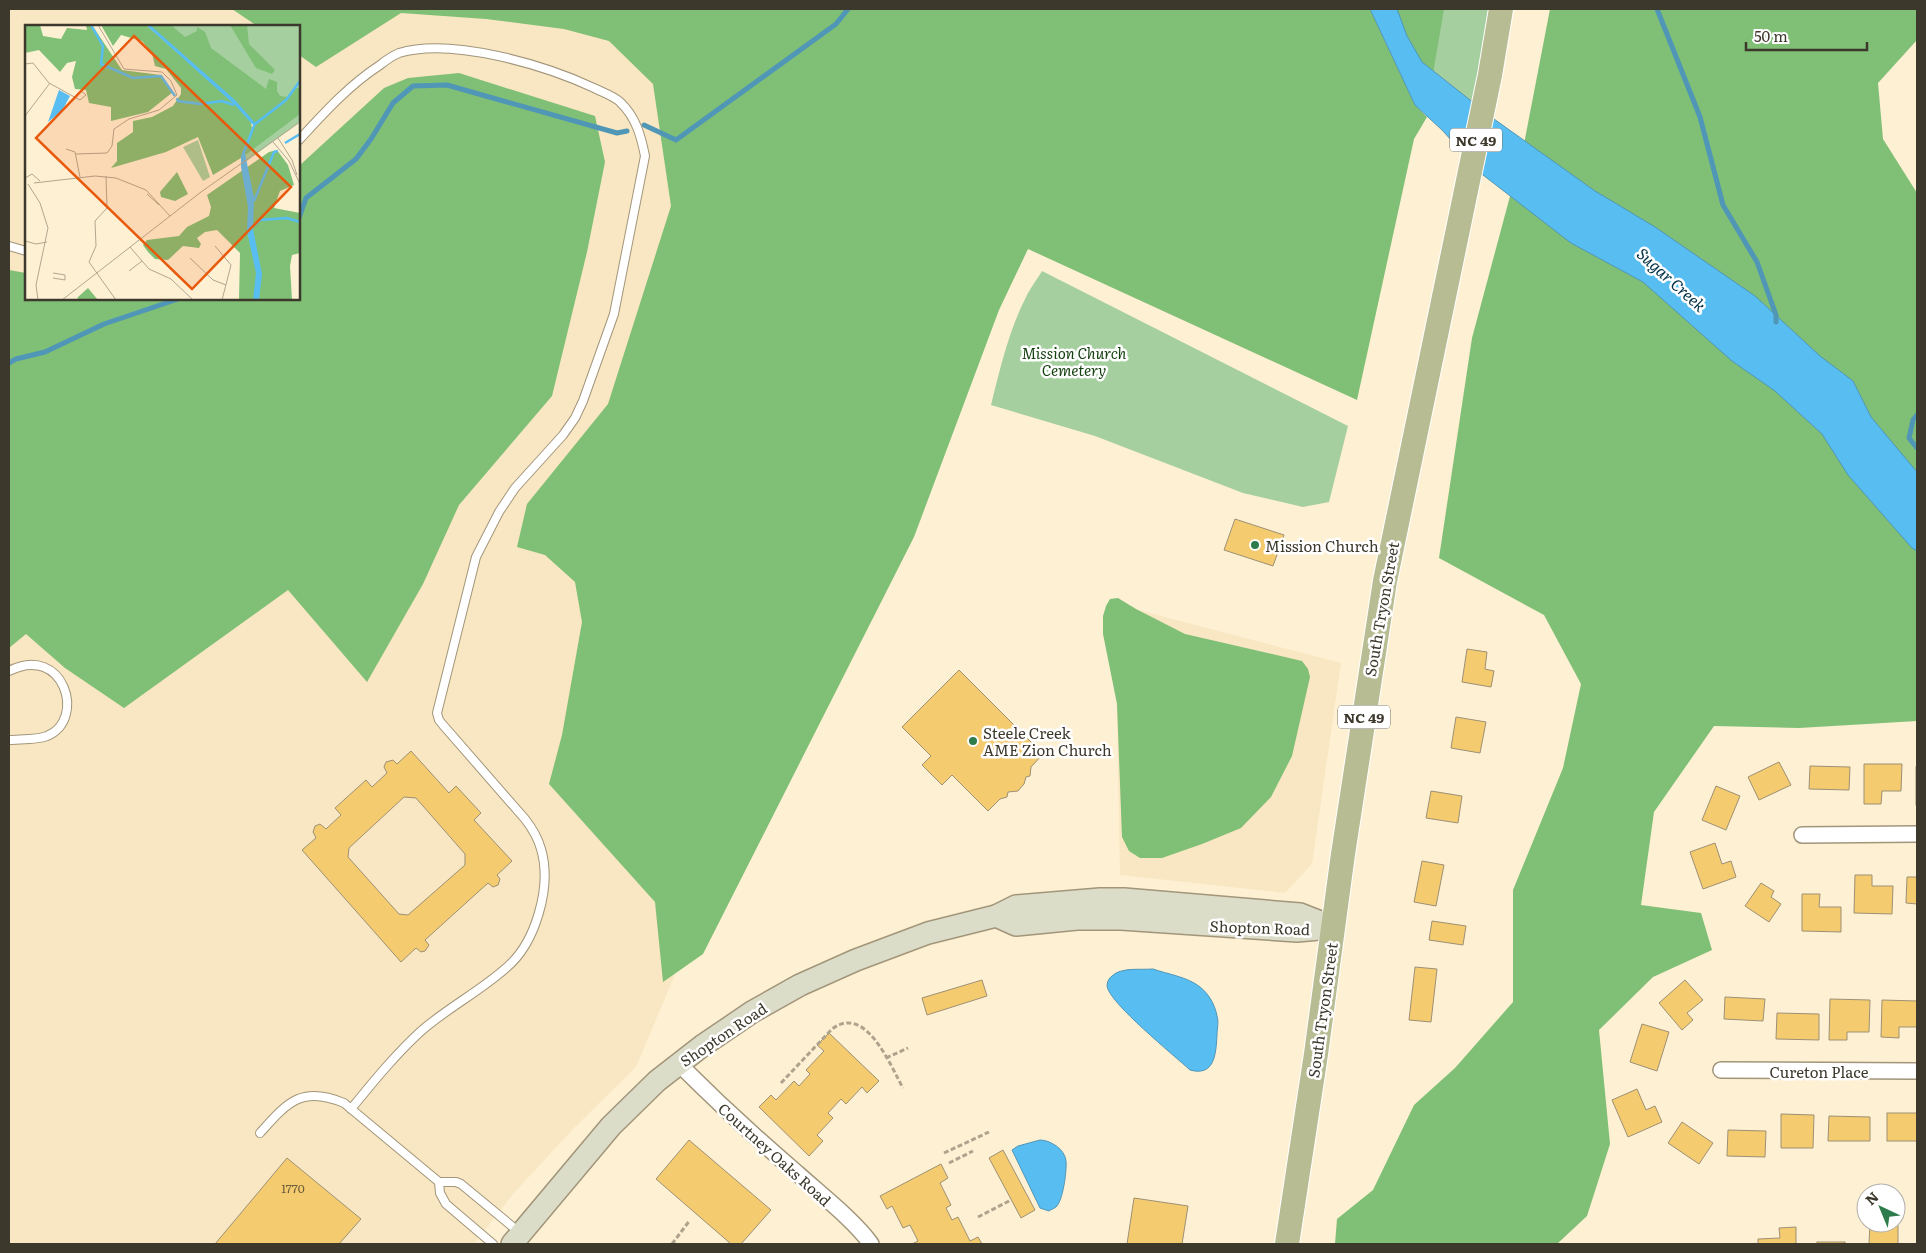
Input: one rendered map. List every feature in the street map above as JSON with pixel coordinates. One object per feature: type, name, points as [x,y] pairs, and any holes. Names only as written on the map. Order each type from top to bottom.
[{"type":"main road","name":"South Tryon Street","points":[[1287,1244],[1384,581],[1490,75],[1501,9]]},
{"type":"street","points":[[1802,835],[1917,834]]},
{"type":"street","name":"Shopton Road","points":[[516,1239],[611,1126],[657,1080],[752,1012],[808,982],[884,948],[928,933],[996,916],[1016,906],[1100,899],[1124,898],[1300,914],[1333,927]]},
{"type":"street","name":"Courtney Oaks Road","points":[[679,1064],[732,1117],[828,1200],[866,1236],[871,1244]]},
{"type":"street","name":"Cureton Place","points":[[1721,1070],[1917,1071]]},
{"type":"lane","points":[[300,139],[347,89],[397,54],[422,49],[455,50],[520,62],[574,79],[619,101],[631,114],[640,134],[644,156],[614,314],[584,401],[575,418],[563,434],[515,488],[499,512],[476,558],[437,713],[443,725],[525,819],[534,832],[541,849],[544,868],[544,890],[540,910],[523,948],[508,967],[419,1033],[384,1069],[351,1109]]},
{"type":"lane","points":[[9,246],[25,251]]},
{"type":"lane","points":[[9,670],[31,664],[43,666],[54,672],[62,682],[67,693],[68,706],[64,718],[57,729],[47,737],[9,740]]},
{"type":"lane","points":[[260,1133],[290,1102],[317,1095],[332,1098],[344,1103],[439,1182],[462,1184],[516,1239]]},
{"type":"lane","points":[[439,1182],[440,1193],[446,1204],[493,1244]]},
{"type":"path","points":[[781,1083],[836,1026],[855,1024],[873,1036],[902,1088]]},
{"type":"path","points":[[886,1058],[908,1048]]},
{"type":"path","points":[[944,1154],[989,1132]]},
{"type":"path","points":[[950,1163],[973,1151]]},
{"type":"path","points":[[978,1217],[1011,1200]]},
{"type":"path","points":[[672,1244],[690,1220]]},
{"type":"shaded area","points":[[9,9],[1126,9],[1038,111],[636,1067],[574,1128],[513,1194],[474,1244],[9,1244]]},
{"type":"shaded area","points":[[1115,604],[1341,663],[1312,864],[1285,893],[1120,875]]},
{"type":"green space","points":[[232,9],[1370,9],[1415,105],[1427,117],[1414,139],[1357,400],[1028,249],[999,310],[914,537],[703,954],[663,982],[655,902],[549,784],[562,735],[582,622],[575,582],[545,555],[517,547],[527,504],[608,404],[671,206],[653,84],[609,41],[564,29],[486,19],[401,13],[316,67],[300,56],[300,25],[256,25]]},
{"type":"green space","points":[[1390,9],[1501,9],[1478,129],[1414,65]]},
{"type":"green space","points":[[1390,9],[1444,9],[1431,85]]},
{"type":"green space","points":[[1550,9],[1917,9],[1917,40],[1878,83],[1883,139],[1917,193],[1917,721],[1799,728],[1714,726],[1654,812],[1641,905],[1701,913],[1712,950],[1653,977],[1599,1030],[1610,1144],[1587,1216],[1557,1244],[1335,1244],[1337,1219],[1373,1190],[1414,1105],[1455,1068],[1513,1002],[1513,890],[1563,768],[1581,684],[1544,615],[1439,558],[1472,338],[1524,144]]},
{"type":"green space","points":[[459,73],[595,116],[605,162],[587,252],[552,396],[459,505],[423,584],[367,682],[288,590],[124,708],[65,668],[26,634],[9,648],[9,270],[25,273],[25,300],[300,300],[300,165],[384,88],[408,78]]},
{"type":"green space","name":"Mission Church Cemetery","points":[[1042,271],[1348,426],[1329,502],[1303,507],[1243,493],[1095,436],[991,405],[1015,323],[1028,294]]},
{"type":"green space","points":[[1118,598],[1185,634],[1302,661],[1308,669],[1310,677],[1292,756],[1271,797],[1241,828],[1162,858],[1140,858],[1129,851],[1122,837],[1117,704],[1103,634],[1103,616],[1106,606],[1110,599]]},
{"type":"water","name":"Sugar Creek","points":[[1370,9],[1397,9],[1407,36],[1422,62],[1494,119],[1595,191],[1655,227],[1755,296],[1820,356],[1853,381],[1871,417],[1917,472],[1917,551],[1912,548],[1848,475],[1822,434],[1775,391],[1732,361],[1643,282],[1571,243],[1483,175],[1442,130],[1415,105]]},
{"type":"water","points":[[1153,969],[1184,978],[1200,987],[1209,996],[1218,1021],[1215,1056],[1209,1067],[1205,1070],[1190,1070],[1130,1016],[1111,994],[1107,986],[1110,978],[1120,971]]},
{"type":"water","points":[[1040,1140],[1060,1149],[1066,1161],[1061,1199],[1056,1207],[1049,1211],[1040,1208],[1012,1150],[1018,1146]]},
{"type":"building","points":[[1235,519],[1284,535],[1273,566],[1224,550]]},
{"type":"building","points":[[1467,649],[1487,652],[1485,669],[1494,671],[1491,687],[1462,682]]},
{"type":"building","name":"Steele Creek AME Zion Church","points":[[959,670],[1043,754],[1031,767],[1030,776],[1026,777],[1024,784],[1018,791],[1008,792],[1007,797],[1000,799],[988,811],[952,775],[942,785],[922,765],[931,756],[902,727]]},
{"type":"building","points":[[1456,717],[1486,722],[1480,753],[1451,748]]},
{"type":"building","points":[[411,751],[449,793],[456,786],[481,813],[474,820],[512,861],[497,875],[500,879],[498,885],[493,887],[488,883],[425,940],[429,945],[425,951],[421,952],[416,948],[401,962],[302,850],[316,838],[313,832],[315,826],[320,824],[326,829],[341,815],[335,808],[366,780],[372,787],[387,773],[384,767],[386,762],[393,760],[397,764]],"holes":[[[404,797],[416,798],[465,854],[465,865],[408,915],[399,914],[348,857],[349,848]]]},
{"type":"building","points":[[1779,762],[1791,785],[1759,800],[1748,777]]},
{"type":"building","points":[[1864,764],[1902,764],[1901,791],[1882,791],[1881,804],[1864,804]]},
{"type":"building","points":[[1810,766],[1850,767],[1849,790],[1809,789]]},
{"type":"building","points":[[1917,767],[1917,805],[1916,805]]},
{"type":"building","points":[[1716,786],[1740,796],[1726,830],[1702,820]]},
{"type":"building","points":[[1431,791],[1462,796],[1458,823],[1426,818]]},
{"type":"building","points":[[1715,843],[1722,864],[1731,861],[1736,877],[1703,889],[1690,852]]},
{"type":"building","points":[[1422,861],[1444,865],[1436,906],[1414,902]]},
{"type":"building","points":[[1855,875],[1872,875],[1872,886],[1893,886],[1892,914],[1854,913]]},
{"type":"building","points":[[1907,877],[1917,877],[1917,904],[1906,903]]},
{"type":"building","points":[[1761,883],[1774,891],[1771,897],[1781,904],[1769,922],[1745,906]]},
{"type":"building","points":[[1802,894],[1820,894],[1819,907],[1841,907],[1841,932],[1802,931]]},
{"type":"building","points":[[1432,921],[1466,926],[1463,945],[1429,940]]},
{"type":"building","points":[[1415,967],[1437,969],[1431,1022],[1409,1020]]},
{"type":"building","points":[[982,980],[987,996],[927,1015],[922,998]]},
{"type":"building","points":[[1685,980],[1703,1000],[1687,1013],[1693,1020],[1682,1030],[1659,1003]]},
{"type":"building","points":[[1725,997],[1765,999],[1763,1021],[1724,1019]]},
{"type":"building","points":[[1830,999],[1870,1000],[1869,1032],[1847,1032],[1847,1040],[1829,1040]]},
{"type":"building","points":[[1882,1000],[1917,1001],[1917,1027],[1899,1027],[1899,1038],[1881,1037]]},
{"type":"building","points":[[1777,1013],[1819,1014],[1819,1040],[1776,1039]]},
{"type":"building","points":[[1642,1024],[1669,1032],[1657,1071],[1630,1062]]},
{"type":"building","points":[[829,1033],[879,1081],[867,1093],[862,1087],[846,1104],[841,1099],[828,1113],[833,1118],[817,1135],[823,1141],[809,1156],[759,1107],[771,1095],[776,1100],[794,1081],[799,1086],[810,1074],[806,1070],[824,1051],[817,1045]]},
{"type":"building","points":[[1637,1089],[1646,1110],[1655,1106],[1662,1122],[1628,1137],[1612,1100]]},
{"type":"building","points":[[1887,1113],[1917,1113],[1917,1141],[1887,1141]]},
{"type":"building","points":[[1781,1114],[1814,1115],[1813,1148],[1781,1148]]},
{"type":"building","points":[[1829,1116],[1870,1117],[1870,1141],[1828,1141]]},
{"type":"building","points":[[1682,1122],[1713,1143],[1699,1164],[1668,1143]]},
{"type":"building","points":[[1728,1130],[1766,1131],[1765,1157],[1727,1156]]},
{"type":"building","points":[[689,1140],[771,1210],[741,1244],[731,1244],[656,1179]]},
{"type":"building","points":[[1003,1150],[1035,1210],[1021,1218],[989,1158]]},
{"type":"building","points":[[287,1158],[361,1219],[339,1244],[215,1244]]},
{"type":"building","points":[[941,1164],[948,1178],[940,1183],[951,1205],[946,1208],[952,1220],[958,1217],[970,1241],[978,1237],[982,1244],[912,1244],[918,1241],[910,1225],[903,1228],[892,1206],[887,1209],[880,1196]]},
{"type":"building","points":[[1134,1198],[1188,1206],[1182,1244],[1127,1244]]},
{"type":"building","points":[[1796,1227],[1796,1244],[1758,1244],[1758,1239],[1780,1238],[1779,1228]]},
{"type":"building","points":[[1870,1233],[1898,1233],[1898,1244],[1869,1244]]},
{"type":"building","points":[[1817,1242],[1845,1242],[1845,1244],[1817,1244]]},
{"type":"waterway","points":[[644,125],[676,140],[836,24],[848,9]]},
{"type":"waterway","points":[[1657,9],[1700,117],[1723,205],[1757,262],[1776,315],[1776,322]]},
{"type":"waterway","points":[[300,215],[306,198],[356,159],[393,103],[413,86],[447,85],[617,133],[627,131]]},
{"type":"waterway","points":[[9,363],[16,359],[45,352],[104,324],[175,300]]},
{"type":"waterway","points":[[1917,415],[1913,420],[1909,438],[1917,448]]},
{"type":"place","name":"Mission Church","points":[[1255,545]]},
{"type":"place","name":"Steele Creek AME Zion Church","points":[[973,741]]}]
